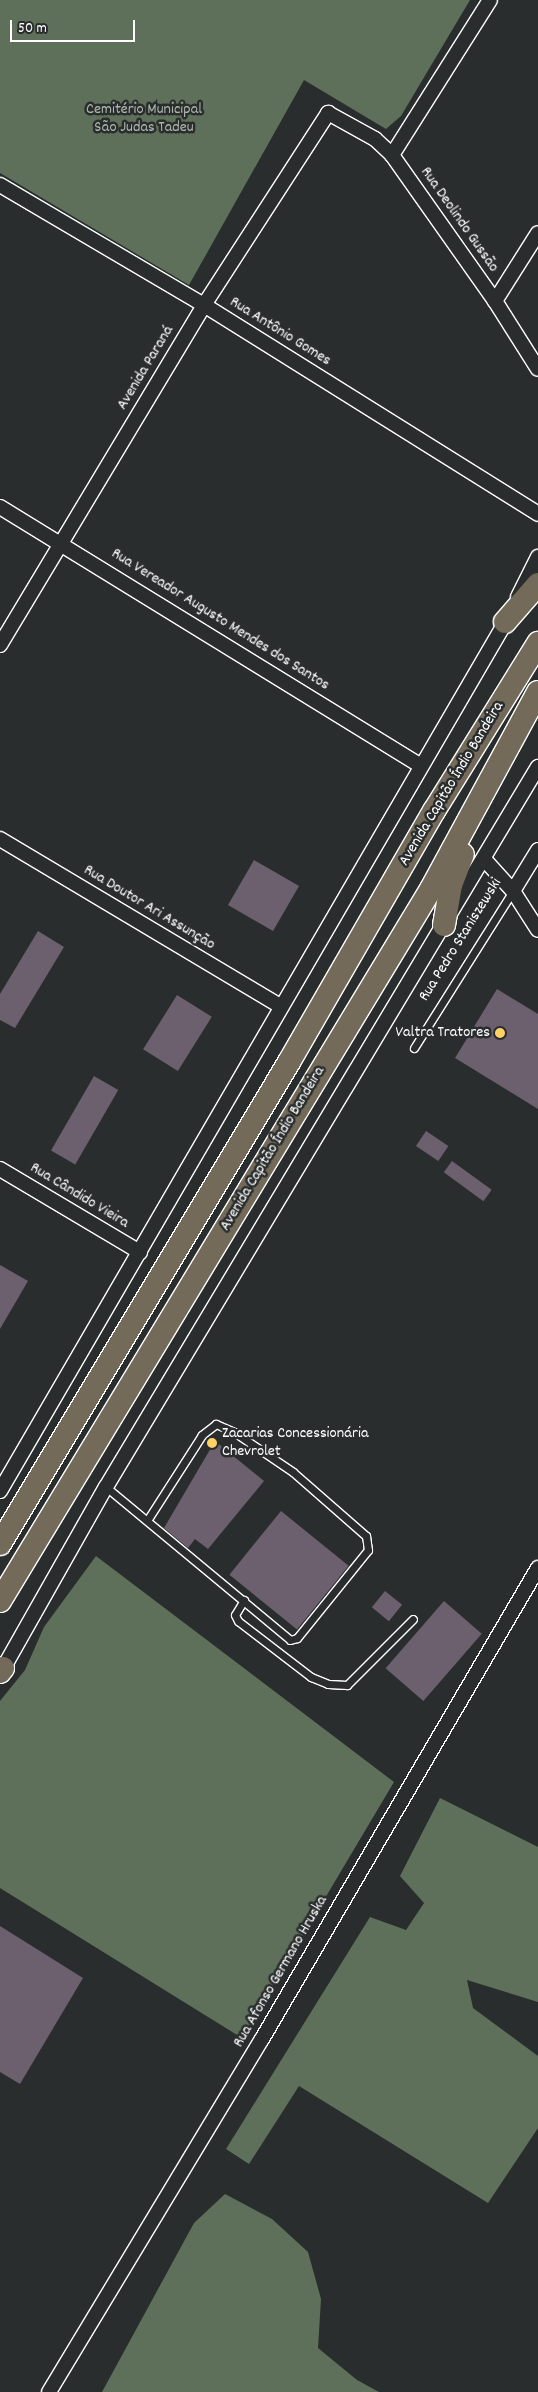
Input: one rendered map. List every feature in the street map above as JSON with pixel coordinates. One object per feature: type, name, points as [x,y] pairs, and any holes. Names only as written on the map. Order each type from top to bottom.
[{"type":"main road","points":[[506,622],[538,584]]},
{"type":"main road","name":"Avenida Capitão Índio Bandeira","points":[[0,1544],[284,1070],[434,811],[538,643]]},
{"type":"main road","name":"Avenida Capitão Índio Bandeira","points":[[0,1601],[430,889],[538,692]]},
{"type":"main road","points":[[444,925],[451,885],[495,770]]},
{"type":"street","points":[[392,155],[490,0]]},
{"type":"street","name":"Rua Deolindo Gussão","points":[[328,113],[374,139],[392,155],[495,301],[538,369]]},
{"type":"street","name":"Avenida Paraná","points":[[0,645],[63,543],[204,305],[328,113]]},
{"type":"street","name":"Rua Antônio Gomes","points":[[0,185],[204,305],[538,514]]},
{"type":"street","points":[[495,301],[538,234]]},
{"type":"street","name":"Rua Vereador Augusto Mendes dos Santos","points":[[0,507],[63,543],[420,765]]},
{"type":"street","points":[[0,1491],[140,1252],[420,765],[506,622],[538,557]]},
{"type":"street","points":[[1,1671],[106,1487],[538,767]]},
{"type":"street","name":"Rua Doutor Ari Assunção","points":[[0,840],[280,1006]]},
{"type":"street","name":"Rua Pedro Staniszewski","points":[[513,891],[538,850]]},
{"type":"street","points":[[484,859],[513,891],[538,930]]},
{"type":"street","name":"Rua Cândido Vieira","points":[[0,1169],[140,1252]]},
{"type":"street","name":"Rua Afonso Germano Hruska","points":[[49,2392],[268,2030],[538,1568]]},
{"type":"lane","name":"Rua Pedro Staniszewski","points":[[414,1048],[513,891]]},
{"type":"lane","points":[[106,1487],[148,1519],[290,1640],[297,1638],[368,1550],[366,1536],[293,1472],[234,1432],[216,1424],[202,1435],[148,1519]]},
{"type":"lane","points":[[244,1600],[235,1615],[238,1621],[311,1677],[328,1684],[347,1685],[413,1619]]},
{"type":"green space","name":"Cemitério Municipal São Judas Tadeu","points":[[0,0],[470,0],[401,116],[386,129],[304,80],[189,285],[0,173]]},
{"type":"green space","points":[[96,1556],[394,1782],[242,2038],[0,1888],[0,1701],[25,1670],[44,1627]]},
{"type":"green space","points":[[440,1798],[538,1847],[538,2002],[467,1980],[473,2008],[538,2056],[538,2128],[488,2203],[299,2086],[249,2164],[226,2149],[370,1917],[406,1930],[424,1903],[400,1876]]},
{"type":"green space","points":[[225,2194],[272,2219],[308,2252],[321,2299],[318,2348],[357,2380],[379,2392],[102,2392],[194,2223]]},
{"type":"building","points":[[254,860],[299,886],[273,931],[228,905]]},
{"type":"building","points":[[38,931],[64,947],[15,1028],[0,1020],[0,994]]},
{"type":"building","points":[[497,989],[538,1014],[538,1109],[455,1058]]},
{"type":"building","points":[[177,995],[212,1017],[178,1071],[143,1049]]},
{"type":"building","points":[[94,1076],[118,1090],[75,1164],[51,1150]]},
{"type":"building","points":[[426,1131],[448,1146],[438,1161],[416,1146]]},
{"type":"building","points":[[452,1161],[492,1190],[483,1201],[444,1172]]},
{"type":"building","points":[[0,1265],[28,1281],[0,1329]]},
{"type":"building","points":[[215,1441],[264,1481],[208,1549],[195,1539],[188,1548],[164,1528]]},
{"type":"building","points":[[281,1511],[349,1566],[297,1629],[229,1575]]},
{"type":"building","points":[[385,1591],[402,1605],[389,1621],[372,1607]]},
{"type":"building","points":[[444,1601],[482,1634],[423,1701],[386,1668]]},
{"type":"building","points":[[0,1926],[83,1978],[20,2084],[0,2072]]},
{"type":"place","name":"Valtra Tratores","points":[[500,1033]]},
{"type":"place","name":"Zacarias Concessionária Chevrolet","points":[[212,1443]]}]
